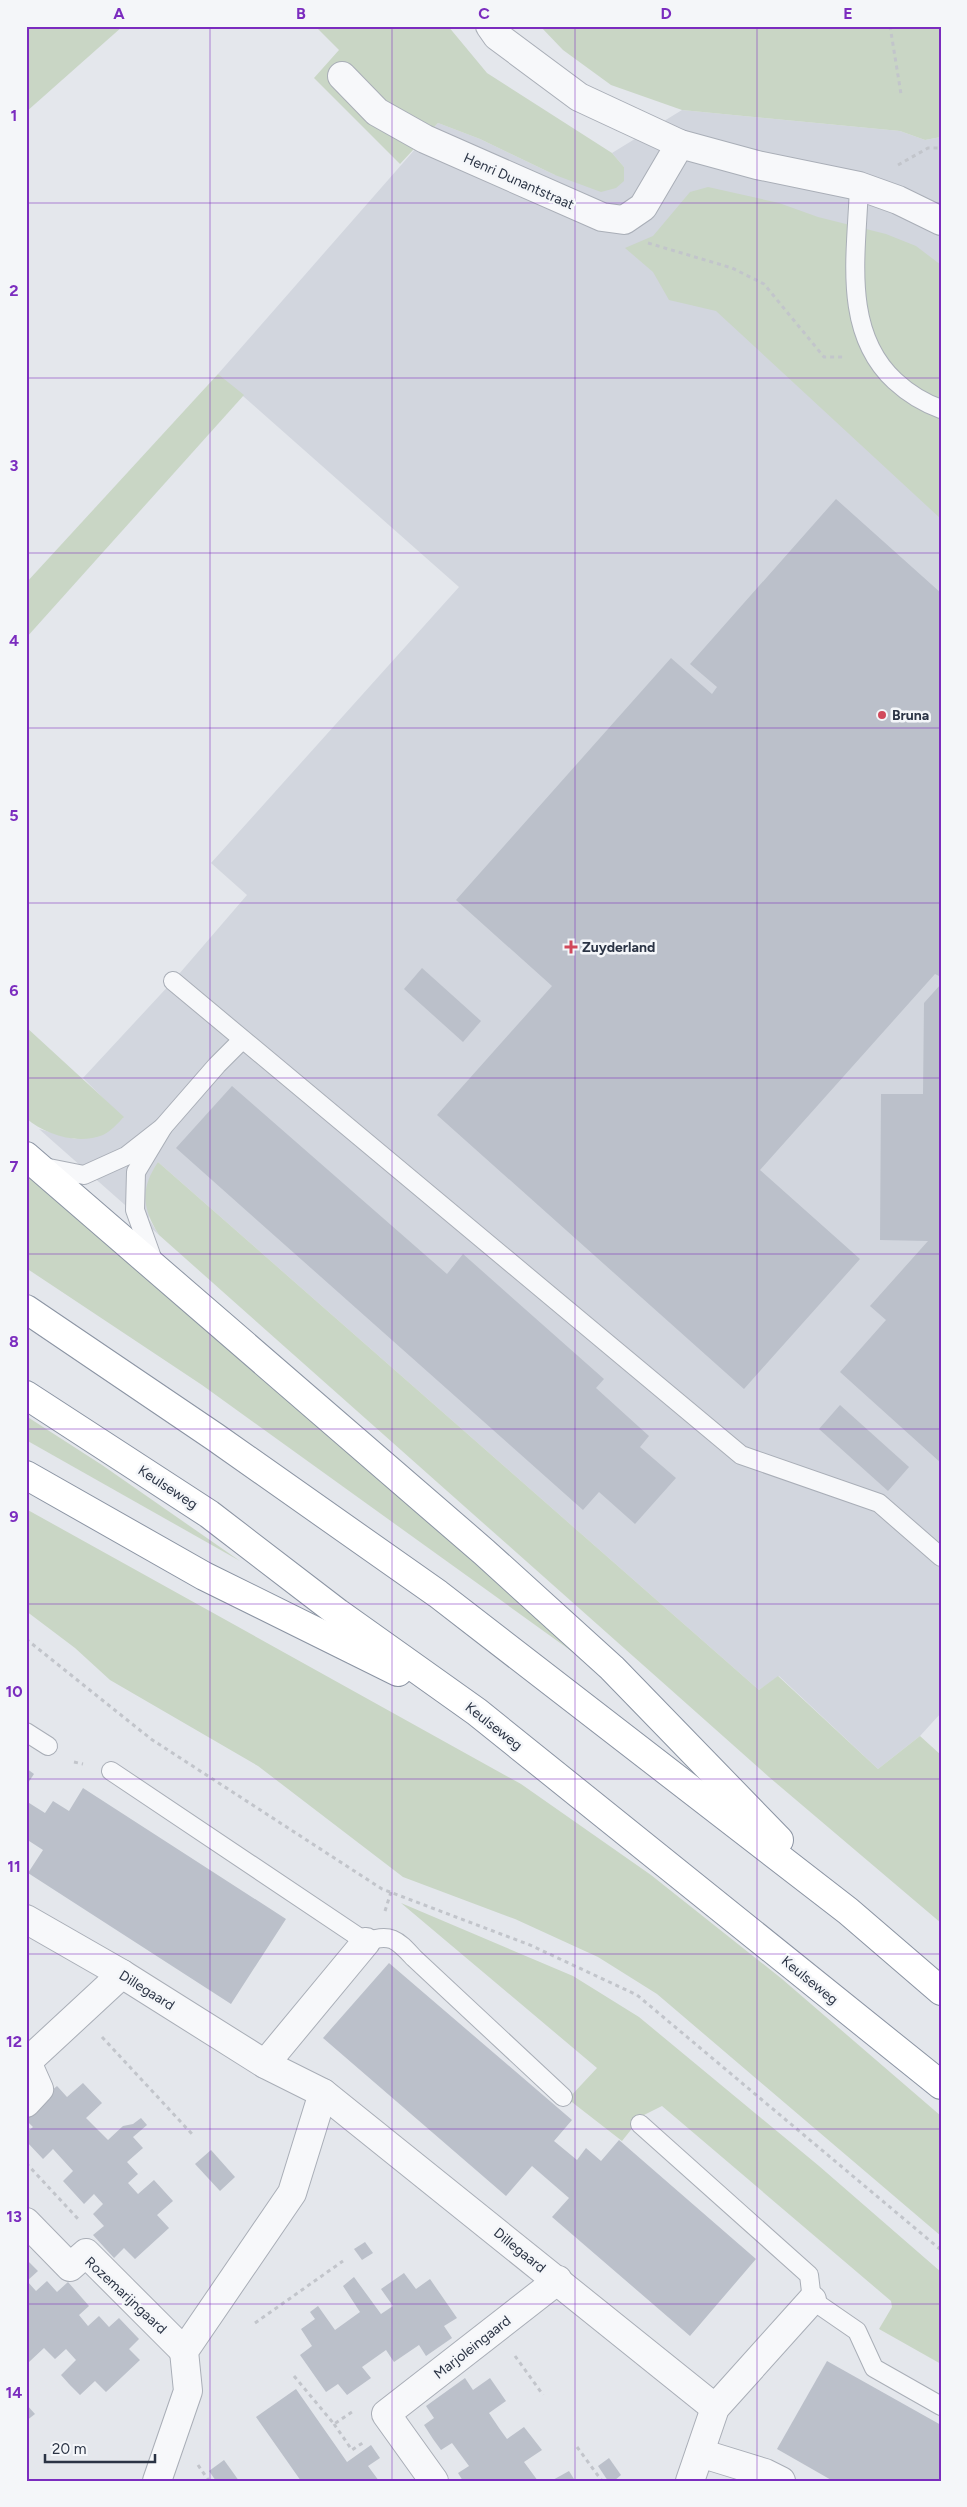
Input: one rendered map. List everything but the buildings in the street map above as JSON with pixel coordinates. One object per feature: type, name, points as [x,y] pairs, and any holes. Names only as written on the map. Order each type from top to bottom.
[{"type":"highway","points":[[31,1160],[484,1552],[612,1668],[848,1911]]},
{"type":"highway","points":[[26,1309],[215,1437],[438,1594],[848,1911],[941,1991]]},
{"type":"highway","name":"Keulseweg","points":[[26,1395],[209,1514],[338,1613],[477,1712],[941,2085]]},
{"type":"highway","points":[[26,1475],[204,1576],[477,1712]]},
{"type":"street","points":[[490,26],[497,36],[579,97],[680,144],[757,165],[859,186],[898,200],[941,221]]},
{"type":"street","name":"Henri Dunantstraat","points":[[342,76],[377,112],[425,139],[602,217],[624,220]]},
{"type":"street","points":[[624,220],[643,207],[680,144]]},
{"type":"street","name":"Dillegaard","points":[[26,1919],[122,1974],[265,2064],[323,2093],[715,2408]]},
{"type":"street","points":[[265,2064],[366,1942]]},
{"type":"street","points":[[26,2103],[39,2089],[27,2062],[122,1974]]},
{"type":"street","points":[[157,2481],[188,2391],[184,2351],[292,2193],[323,2093]]},
{"type":"street","name":"Rozemarijngaard","points":[[26,2222],[70,2268],[86,2253],[184,2351]]},
{"type":"street","name":"Marjoleingaard","points":[[386,2414],[558,2280]]},
{"type":"street","points":[[690,2481],[715,2408],[812,2300]]},
{"type":"street","points":[[386,2414],[434,2481]]},
{"type":"street","points":[[700,2453],[765,2473],[781,2481]]},
{"type":"lane","points":[[859,186],[856,297],[859,320],[874,357],[901,386],[917,397],[941,409]]},
{"type":"lane","points":[[173,980],[242,1040],[741,1455],[879,1503],[941,1557]]},
{"type":"lane","points":[[157,1270],[135,1210],[136,1172],[164,1127],[216,1064],[242,1040]]},
{"type":"lane","points":[[31,1160],[84,1175],[126,1156],[164,1127]]},
{"type":"lane","points":[[26,1732],[48,1746]]},
{"type":"lane","points":[[111,1771],[366,1942],[377,1938],[397,1940],[563,2096]]},
{"type":"lane","points":[[640,2124],[809,2275],[812,2300],[857,2331],[874,2368],[941,2406]]},
{"type":"path","points":[[890,26],[901,94]]},
{"type":"path","points":[[624,220],[649,244],[732,268],[764,284],[824,357],[874,357]]},
{"type":"path","points":[[26,1639],[152,1739],[382,1889],[530,1945],[637,1995],[941,2250]]},
{"type":"path","points":[[80,2013],[192,2134]]},
{"type":"path","points":[[26,2163],[90,2231],[77,2243],[86,2253]]},
{"type":"path","points":[[255,2323],[342,2261]]},
{"type":"path","points":[[496,2328],[543,2395]]},
{"type":"path","points":[[294,2376],[334,2424],[375,2396],[386,2414]]},
{"type":"path","points":[[577,2447],[602,2481]]},
{"type":"shaded area","name":"Zuyderland","points":[[682,110],[900,131],[925,140],[941,137],[941,1713],[920,1736],[878,1769],[779,1676],[759,1690],[158,1162],[149,1219],[159,1235],[39,1129],[75,1139],[123,1118],[83,1078],[173,981],[247,895],[211,863],[459,587],[218,374],[438,123],[480,139],[555,175],[624,167],[612,153]]},
{"type":"green space","points":[[26,26],[123,26],[26,112]]},
{"type":"green space","points":[[315,26],[448,26],[487,73],[612,153],[624,167],[624,181],[616,188],[601,192],[555,175],[480,139],[438,123],[400,164],[314,78],[339,50]]},
{"type":"green space","points":[[540,26],[941,26],[941,137],[925,140],[900,131],[682,110],[611,85],[563,50]]},
{"type":"green space","points":[[708,187],[779,203],[818,217],[886,234],[916,246],[941,265],[941,519],[716,311],[669,300],[653,272],[625,248],[653,236],[690,192]]},
{"type":"green space","points":[[218,374],[244,395],[26,638],[26,583]]},
{"type":"green space","points":[[26,1027],[124,1117],[111,1130],[93,1138],[62,1137],[43,1129],[26,1118]]},
{"type":"green space","points":[[158,1162],[759,1690],[778,1676],[878,1769],[920,1736],[941,1755],[941,1923],[769,1777],[159,1235],[149,1216],[145,1198],[148,1181]]},
{"type":"green space","points":[[26,1171],[412,1502],[581,1658],[202,1385],[26,1268]]},
{"type":"green space","points":[[26,1416],[102,1465],[240,1561],[26,1440]]},
{"type":"green space","points":[[26,1509],[521,1784],[651,1875],[782,1979],[941,2116],[941,2236],[657,1994],[598,1957],[515,1919],[403,1877],[258,1766],[110,1680],[75,1648],[26,1611]]},
{"type":"green space","points":[[401,1903],[573,1976],[639,2017],[819,2166],[941,2272],[941,2364],[879,2329],[892,2307],[891,2301],[662,2106],[642,2116],[622,2141],[568,2099],[597,2068]]},
{"type":"place","name":"Bruna","points":[[882,715]]},
{"type":"place","name":"Zuyderland","points":[[571,947]]}]
